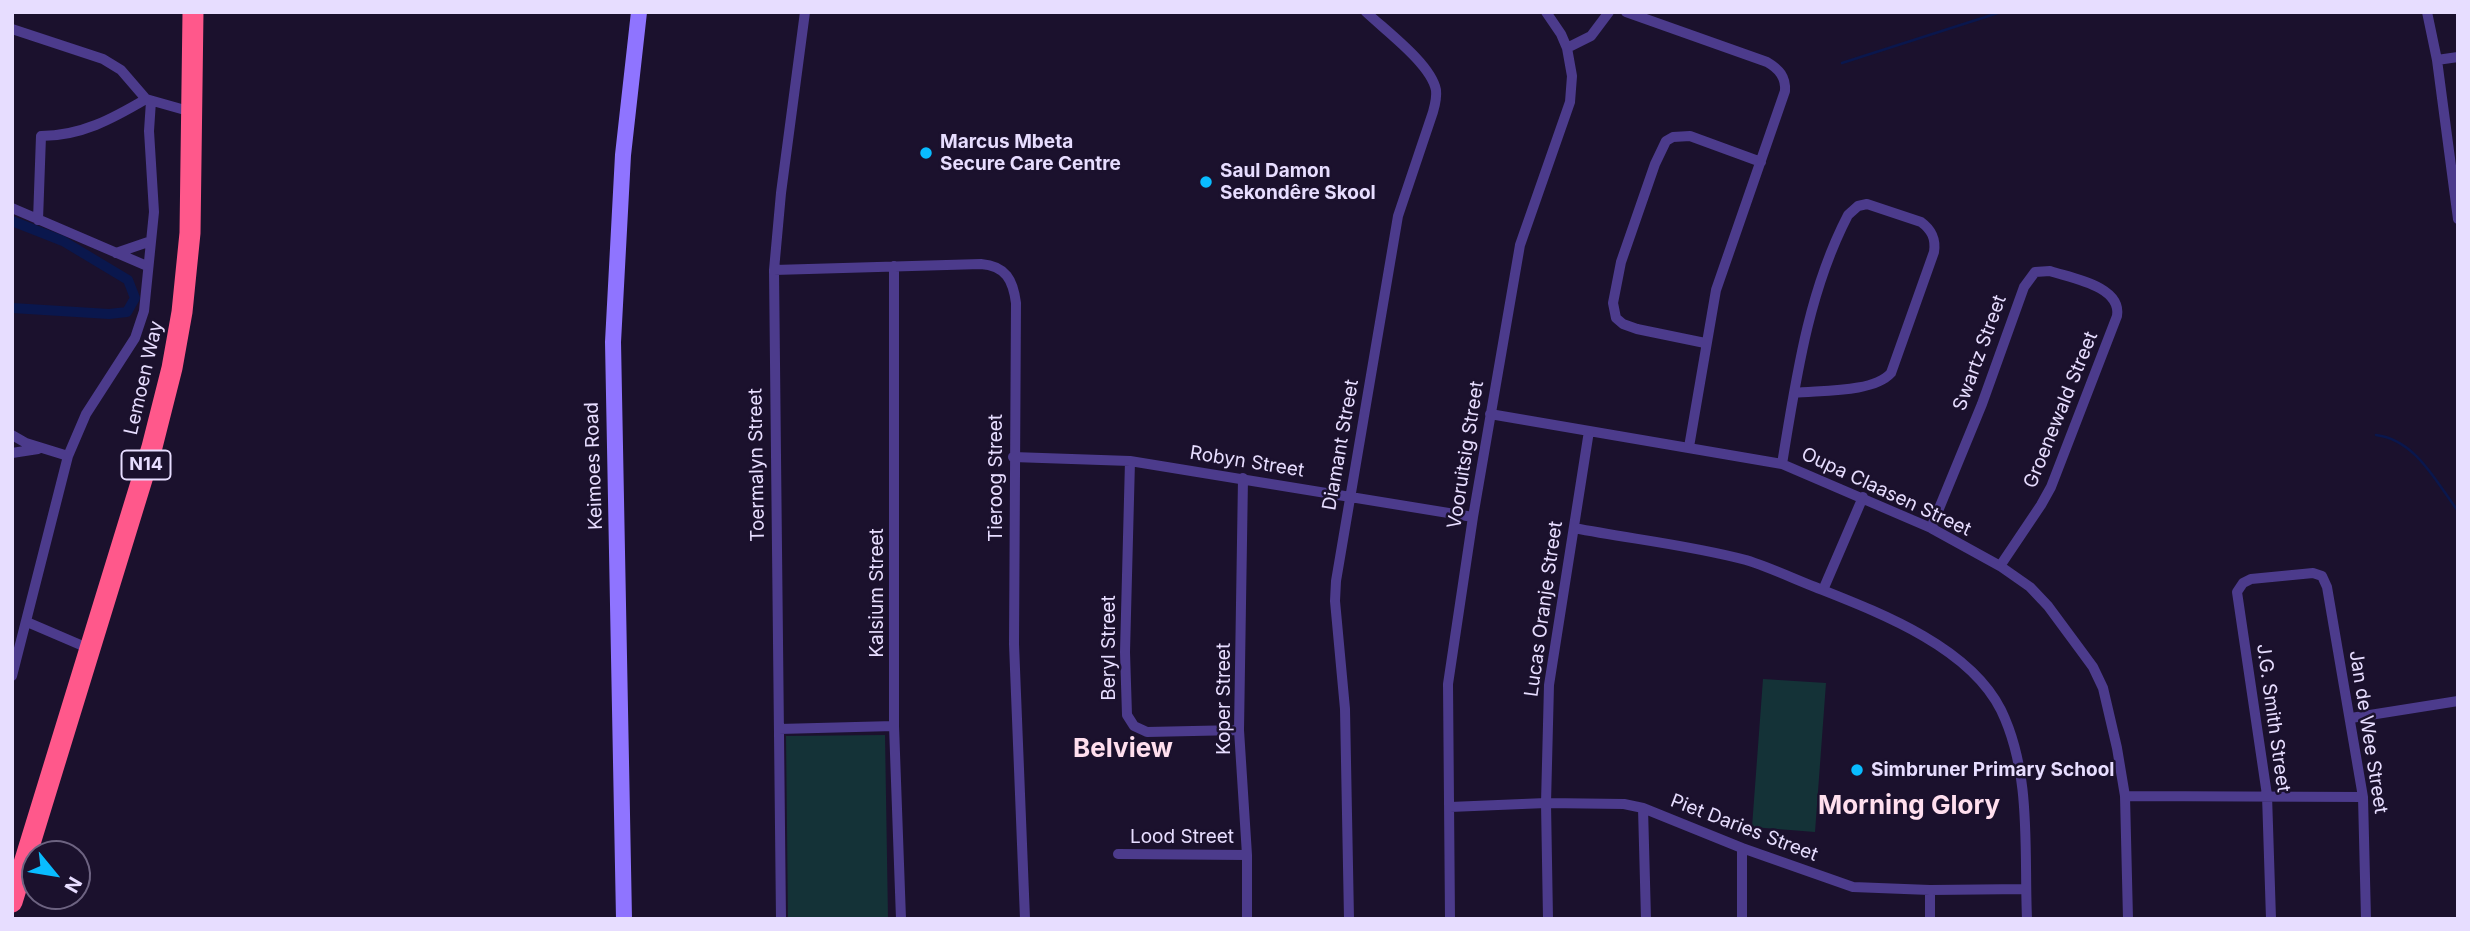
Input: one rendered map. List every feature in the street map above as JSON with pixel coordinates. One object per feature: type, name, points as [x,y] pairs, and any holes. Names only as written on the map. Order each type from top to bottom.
[{"type":"highway","name":"Lemoen Way","points":[[12,902],[152,447],[172,368],[182,312],[190,233],[193,12]]},
{"type":"street","name":"Keimoes Road","points":[[624,919],[613,342],[623,155],[639,12]]},
{"type":"street","name":"Toermalyn Street","points":[[781,919],[774,270],[781,193],[805,12]]},
{"type":"street","name":"Diamant Street","points":[[1349,919],[1345,709],[1335,601],[1398,216],[1433,113],[1436,95],[1433,82],[1425,69],[1366,12]]},
{"type":"street","name":"Vooruitsig Street","points":[[1450,919],[1448,684],[1490,414],[1523,231],[1570,102],[1572,76],[1567,48],[1546,12]]},
{"type":"street","points":[[1567,48],[1591,36],[1609,12]]},
{"type":"street","points":[[1626,12],[1767,62],[1781,73],[1785,80],[1785,92],[1716,290],[1689,447]]},
{"type":"street","points":[[2427,12],[2454,154],[2458,219]]},
{"type":"street","points":[[12,29],[112,64],[130,79],[148,100],[192,112]]},
{"type":"street","points":[[2437,60],[2458,57]]},
{"type":"street","points":[[38,220],[41,136],[67,134],[95,127],[148,100]]},
{"type":"street","points":[[12,676],[68,456],[86,414],[135,338],[144,311],[154,198],[148,100]]},
{"type":"street","points":[[1705,343],[1637,330],[1623,324],[1616,317],[1613,303],[1620,262],[1655,164],[1666,141],[1673,137],[1690,136],[1761,162]]},
{"type":"street","points":[[1782,464],[1794,393],[1808,318],[1848,215],[1858,206],[1867,204],[1921,222],[1929,228],[1934,241],[1934,252],[1891,373],[1880,382],[1858,387],[1794,393]]},
{"type":"street","points":[[12,208],[147,266]]},
{"type":"street","points":[[116,253],[151,241]]},
{"type":"street","name":"Tieroog Street","points":[[774,270],[988,265],[1001,269],[1010,278],[1016,303],[1013,457],[1014,670],[1026,919]]},
{"type":"street","name":"Kalsium Street","points":[[894,267],[894,726],[901,919]]},
{"type":"street","name":"Swartz Street","points":[[1931,528],[1982,404],[2017,303],[2030,276],[2043,270],[2050,271],[2100,288],[2113,297]]},
{"type":"street","name":"Groenewald Street","points":[[2000,566],[2051,487],[2117,316],[2118,310],[2113,297]]},
{"type":"street","name":"Oupa Claasen Street","points":[[1490,414],[1782,464],[1931,528],[2000,566],[2030,587],[2048,606],[2093,667],[2103,688],[2125,796],[2128,919]]},
{"type":"street","name":"Lucas Oranje Street","points":[[1548,919],[1546,803],[1549,685],[1589,431]]},
{"type":"street","points":[[12,435],[68,456]]},
{"type":"street","points":[[12,453],[41,448]]},
{"type":"street","name":"Robyn Street","points":[[1013,457],[1130,461],[1473,517]]},
{"type":"street","name":"Beryl Street","points":[[1130,461],[1125,652],[1127,715],[1134,726],[1147,732],[1240,730]]},
{"type":"street","name":"Koper Street","points":[[1243,478],[1240,730],[1247,855],[1247,919]]},
{"type":"street","points":[[1823,590],[1863,497]]},
{"type":"street","points":[[1574,528],[1748,561],[1880,614],[1943,649],[1975,674],[1990,691],[2001,710],[2019,764],[2023,792],[2027,919]]},
{"type":"street","name":"Jan de Wee Street","points":[[2299,573],[2317,573],[2327,584],[2363,797],[2366,919]]},
{"type":"street","name":"J.G. Smith Street","points":[[2270,919],[2267,795],[2237,592],[2243,583],[2251,579],[2299,573]]},
{"type":"street","points":[[27,622],[90,649]]},
{"type":"street","points":[[2351,718],[2458,701]]},
{"type":"street","points":[[779,729],[894,726]]},
{"type":"street","points":[[2125,796],[2363,797]]},
{"type":"street","name":"Piet Daries Street","points":[[1450,807],[1616,803],[1643,808],[1742,848],[1853,887],[1930,890],[2026,889]]},
{"type":"street","points":[[1643,808],[1646,919]]},
{"type":"street","points":[[1742,848],[1742,919]]},
{"type":"street","name":"Lood Street","points":[[1118,854],[1247,855]]},
{"type":"street","points":[[1930,890],[1930,919]]},
{"type":"green space","points":[[1763,679],[1826,683],[1815,832],[1752,827]]},
{"type":"green space","points":[[885,735],[888,919],[788,919],[786,736]]},
{"type":"waterway","points":[[1842,63],[2001,12]]},
{"type":"waterway","points":[[12,221],[63,241],[128,280],[135,298],[127,312],[109,314],[12,308]]},
{"type":"waterway","points":[[2376,435],[2403,445],[2414,454],[2458,511]]},
{"type":"place","name":"Marcus Mbeta Secure Care Centre","points":[[926,153]]},
{"type":"place","name":"Saul Damon Sekondêre Skool","points":[[1206,182]]},
{"type":"place","name":"Simbruner Primary School","points":[[1857,770]]},
{"type":"district","name":"Belview","points":[[1123,749]]},
{"type":"district","name":"Morning Glory","points":[[1909,806]]}]
